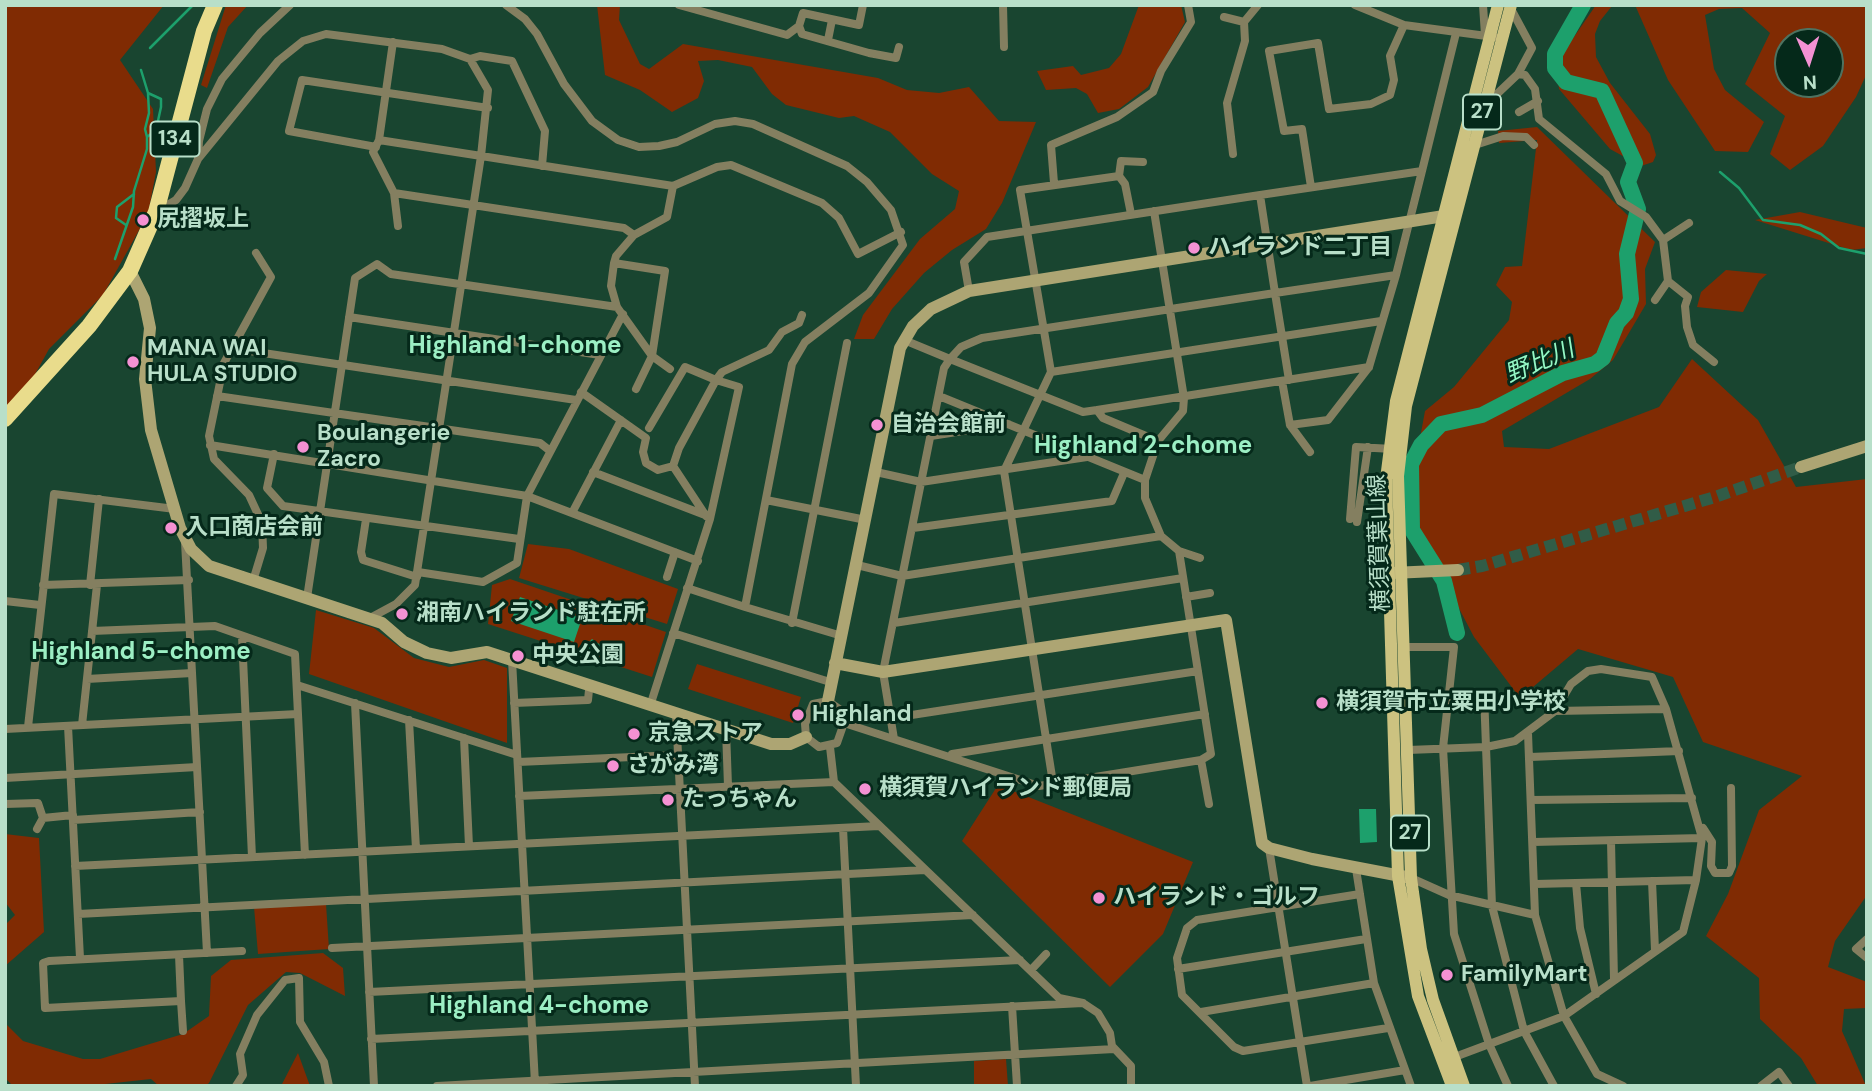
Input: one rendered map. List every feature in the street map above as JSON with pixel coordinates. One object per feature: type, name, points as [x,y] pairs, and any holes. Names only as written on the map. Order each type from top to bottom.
[{"type":"highway","name":"134","points":[[5,419],[89,326],[130,271],[156,212],[204,31],[215,5]]},
{"type":"main road","name":"横須賀葉山線","points":[[1452,1086],[1418,996],[1405,877],[1395,573],[1398,494],[1394,449],[1396,401],[1449,217],[1496,38],[1509,8]]},
{"type":"main road","name":"横須賀葉山線","points":[[1468,147],[1485,100],[1496,38]]},
{"type":"main road","name":"横須賀葉山線","points":[[1395,573],[1404,647],[1408,750],[1405,877],[1421,949],[1452,1058],[1464,1086]]},
{"type":"street","points":[[198,159],[207,109],[222,79],[260,33],[290,5]]},
{"type":"street","points":[[506,5],[531,26],[564,84],[592,121],[618,140],[639,148],[659,146],[677,142],[715,124],[735,121],[752,124],[846,166],[867,182],[891,210],[901,232],[903,245],[869,293],[805,342],[792,364],[745,607]]},
{"type":"street","points":[[679,5],[775,34],[787,35],[799,26],[803,13],[859,25],[863,5]]},
{"type":"street","points":[[1003,5],[1004,47]]},
{"type":"street","points":[[1054,183],[1051,145],[1117,117],[1153,92],[1161,71],[1191,22],[1188,5]]},
{"type":"street","points":[[1233,154],[1227,103],[1245,41],[1244,22],[1258,5]]},
{"type":"street","points":[[1355,5],[1404,25],[1496,38]]},
{"type":"street","points":[[1483,5],[1496,38]]},
{"type":"street","points":[[1496,38],[1509,8]]},
{"type":"street","points":[[1485,100],[1498,93],[1518,74],[1532,48],[1509,8]]},
{"type":"street","points":[[1223,16],[1244,22]]},
{"type":"street","points":[[828,40],[832,20]]},
{"type":"street","points":[[1311,187],[1302,129],[1284,131],[1269,51],[1318,43],[1329,109],[1371,104],[1390,95],[1394,80],[1390,56],[1404,25]]},
{"type":"street","points":[[799,26],[802,34],[869,53],[896,58],[899,47]]},
{"type":"street","points":[[1290,425],[1328,420],[1369,367],[1410,222],[1456,33]]},
{"type":"street","points":[[156,212],[176,200],[198,159],[278,61],[303,41],[326,34],[442,49],[470,60],[488,90],[488,108],[474,205],[418,574],[415,585],[396,604],[370,618]]},
{"type":"street","points":[[393,42],[377,144],[373,152],[394,193],[398,226]]},
{"type":"street","points":[[470,60],[480,56],[512,61],[545,131],[542,166]]},
{"type":"street","points":[[1518,74],[1525,75],[1535,89],[1539,119],[1606,174],[1620,201],[1646,217],[1663,240],[1668,281],[1655,300]]},
{"type":"street","points":[[488,108],[302,80],[289,131],[481,156],[673,186],[717,167],[731,165],[822,204],[839,218],[858,254],[901,232]]},
{"type":"street","points":[[1519,112],[1538,101]]},
{"type":"street","points":[[1468,147],[1503,136],[1527,137],[1534,145]]},
{"type":"street","points":[[1131,214],[1125,184],[1119,176],[1121,161],[1143,162]]},
{"type":"street","points":[[969,291],[964,262],[986,237],[1422,171]]},
{"type":"street","points":[[1053,783],[1004,471],[1051,372],[1020,190],[1054,183],[1119,176]]},
{"type":"street","points":[[670,369],[652,356],[620,310],[611,286],[616,256],[634,235],[667,217],[673,186]]},
{"type":"street","points":[[394,193],[624,228],[634,235]]},
{"type":"street","points":[[1260,195],[1282,335],[1290,425],[1310,452]]},
{"type":"street","points":[[1154,211],[1184,398],[1183,411],[1158,441],[1145,480],[1148,511],[1161,536],[1179,551],[1200,558]]},
{"type":"street","points":[[828,701],[904,340],[931,309],[969,291],[1449,217]]},
{"type":"street","points":[[1663,240],[1689,223]]},
{"type":"street","points":[[253,581],[263,548],[262,523],[249,495],[214,459],[209,436],[230,348],[271,276],[256,253]]},
{"type":"street","points":[[614,263],[665,271],[652,356],[636,390]]},
{"type":"street","points":[[307,598],[355,278],[377,264],[391,274],[462,283],[620,310]]},
{"type":"street","points":[[130,271],[144,299],[150,328],[145,379],[147,408],[185,539],[207,953]]},
{"type":"street","points":[[894,739],[883,672],[944,368],[950,359],[971,341],[1396,275]]},
{"type":"street","points":[[1668,281],[1688,297],[1685,306],[1687,327],[1693,345],[1714,362]]},
{"type":"street","points":[[366,519],[361,552],[363,560],[418,574],[483,582],[517,563],[527,496],[600,355],[620,310]]},
{"type":"street","points":[[673,466],[679,448],[722,372],[769,350],[782,332],[799,323],[802,315]]},
{"type":"street","points":[[348,317],[600,355]]},
{"type":"street","points":[[1051,372],[1176,355],[1282,335],[1381,321]]},
{"type":"street","points":[[904,340],[1083,412],[1369,367]]},
{"type":"street","points":[[792,623],[847,343]]},
{"type":"street","points":[[230,348],[447,381],[578,396],[621,420],[646,438],[643,452],[646,463],[658,470],[673,466]]},
{"type":"street","points":[[649,428],[685,367],[738,387],[698,561],[650,706]]},
{"type":"street","points":[[939,396],[1145,480]]},
{"type":"street","points":[[217,397],[540,443],[549,450]]},
{"type":"street","points":[[1097,410],[1103,418],[1158,441]]},
{"type":"street","points":[[572,513],[621,420]]},
{"type":"street","points":[[931,436],[1008,424]]},
{"type":"street","points":[[210,445],[527,496],[698,561]]},
{"type":"street","points":[[1801,467],[1867,446]]},
{"type":"street","points":[[1353,521],[1356,447],[1394,449]]},
{"type":"street","points":[[274,454],[267,488],[283,506],[519,539]]},
{"type":"street","points":[[876,472],[921,482],[1088,457]]},
{"type":"street","points":[[673,466],[708,517]]},
{"type":"street","points":[[593,472],[708,517]]},
{"type":"street","points":[[913,528],[1112,501],[1124,473]]},
{"type":"street","points":[[28,727],[54,494],[175,509]]},
{"type":"street","points":[[82,725],[92,631],[99,499]]},
{"type":"street","points":[[766,500],[866,520]]},
{"type":"street","points":[[857,565],[902,576],[1161,536]]},
{"type":"street","points":[[185,539],[209,566],[370,618],[382,623],[414,649],[426,653],[451,658],[482,652],[778,745],[806,737]]},
{"type":"street","points":[[844,723],[1039,786],[1201,760],[1211,754],[1179,551]]},
{"type":"street","points":[[667,577],[675,552]]},
{"type":"street","points":[[1395,573],[1454,570]]},
{"type":"street","points":[[894,623],[1183,578]]},
{"type":"street","points":[[43,585],[188,580]]},
{"type":"street","points":[[687,589],[842,636]]},
{"type":"street","points":[[1186,597],[1210,593]]},
{"type":"street","points":[[5,601],[40,605]]},
{"type":"street","points":[[835,663],[883,672],[1226,620],[1262,843],[1269,848],[1356,869],[1405,877],[1449,895],[1535,915]]},
{"type":"street","points":[[92,631],[215,626],[295,654],[305,855]]},
{"type":"street","points":[[673,633],[830,682]]},
{"type":"street","points":[[242,636],[252,857]]},
{"type":"street","points":[[1404,647],[1454,647],[1443,748],[1449,895],[1461,963],[1489,1044],[1508,1086]]},
{"type":"street","points":[[512,660],[535,1083]]},
{"type":"street","points":[[1408,750],[1486,747],[1515,741],[1555,710],[1571,684],[1588,671],[1601,669],[1652,677],[1666,709],[1702,838],[1696,880],[1683,932],[1564,1016],[1452,1058]]},
{"type":"street","points":[[892,718],[1198,671]]},
{"type":"street","points":[[87,679],[192,673]]},
{"type":"street","points":[[297,685],[464,738],[517,758],[678,755]]},
{"type":"street","points":[[514,703],[588,700],[589,690]]},
{"type":"street","points":[[1449,693],[1484,693],[1492,906],[1524,1031],[1554,1086]]},
{"type":"street","points":[[806,737],[820,747],[830,747],[839,741],[844,723],[842,711],[828,701]]},
{"type":"street","points":[[806,737],[805,724],[811,707],[828,701]]},
{"type":"street","points":[[355,703],[374,1086]]},
{"type":"street","points":[[1555,710],[1666,709]]},
{"type":"street","points":[[5,729],[298,714]]},
{"type":"street","points":[[676,714],[695,1086]]},
{"type":"street","points":[[949,755],[1205,714]]},
{"type":"street","points":[[409,720],[416,849]]},
{"type":"street","points":[[68,726],[79,958]]},
{"type":"street","points":[[726,730],[728,786]]},
{"type":"street","points":[[1528,733],[1535,915],[1564,1016],[1597,1073],[1623,1086]]},
{"type":"street","points":[[464,738],[469,846]]},
{"type":"street","points":[[830,747],[834,782],[1059,998],[1083,1003],[1098,1013],[1110,1033],[1114,1049],[1130,1066],[1131,1086]]},
{"type":"street","points":[[1530,757],[1679,751]]},
{"type":"street","points":[[1201,760],[1209,804]]},
{"type":"street","points":[[5,778],[197,766]]},
{"type":"street","points":[[519,796],[834,782]]},
{"type":"street","points":[[1698,819],[1712,842],[1711,866],[1715,873],[1729,873],[1732,866],[1731,788]]},
{"type":"street","points":[[1531,800],[1692,798]]},
{"type":"street","points":[[5,804],[38,803],[43,818],[37,829]]},
{"type":"street","points":[[43,818],[200,812]]},
{"type":"street","points":[[75,866],[879,826]]},
{"type":"street","points":[[843,828],[856,1086]]},
{"type":"street","points":[[1533,842],[1702,838]]},
{"type":"street","points":[[1611,841],[1614,979]]},
{"type":"street","points":[[1269,848],[1298,1041],[1308,1086],[1405,1070]]},
{"type":"street","points":[[1356,869],[1374,983],[1411,1086]]},
{"type":"street","points":[[78,914],[925,870]]},
{"type":"street","points":[[1535,884],[1696,880]]},
{"type":"street","points":[[1652,881],[1655,950]]},
{"type":"street","points":[[1576,883],[1580,928],[1596,994]]},
{"type":"street","points":[[1360,894],[1197,920],[1187,928],[1177,958],[1181,995],[1234,1047],[1243,1051],[1388,1028]]},
{"type":"street","points":[[332,948],[973,915]]},
{"type":"street","points":[[1178,969],[1366,939]]},
{"type":"street","points":[[1867,939],[1856,949],[1867,958]]},
{"type":"street","points":[[181,1001],[45,1008],[43,963],[79,958],[242,951]]},
{"type":"street","points":[[1031,970],[1046,954]]},
{"type":"street","points":[[179,955],[183,1031]]},
{"type":"street","points":[[369,992],[1020,960]]},
{"type":"street","points":[[236,1086],[243,1075],[240,1054],[257,1015],[285,980],[299,978],[300,1022],[324,1062],[329,1086]]},
{"type":"street","points":[[1201,1012],[1374,983]]},
{"type":"street","points":[[372,1039],[1083,1003]]},
{"type":"street","points":[[1012,1006],[1017,1086]]},
{"type":"street","points":[[437,1086],[535,1083],[1114,1049]]},
{"type":"street","points":[[1761,1086],[1779,1072],[1789,1086]]},
{"type":"shaded area","points":[[5,5],[164,5],[120,60],[153,109],[156,172],[148,214],[103,295],[49,349],[28,387],[5,410]]},
{"type":"shaded area","points":[[226,5],[248,5],[228,27],[207,88],[201,85]]},
{"type":"shaded area","points":[[597,5],[620,5],[619,20],[640,64],[649,69],[683,44],[878,78],[907,90],[939,93],[969,87],[999,121],[1036,122],[1002,203],[986,229],[952,250],[924,273],[892,309],[874,339],[854,339],[863,315],[920,239],[955,209],[959,191],[932,174],[890,132],[854,116],[839,118],[786,105],[772,94],[752,67],[718,60],[698,61],[704,81],[698,98],[672,112],[640,90],[605,75]]},
{"type":"shaded area","points":[[1139,5],[1181,5],[1185,22],[1148,87],[1119,109],[1098,113],[1087,94],[1076,88],[1046,90],[1037,71],[1073,66],[1081,75],[1109,68],[1121,54]]},
{"type":"shaded area","points":[[1596,5],[1634,5],[1612,6],[1600,21],[1595,34],[1596,57],[1610,83],[1650,134],[1656,155],[1653,162],[1641,166],[1610,149],[1559,89],[1556,63]]},
{"type":"shaded area","points":[[1635,5],[1867,5],[1867,73],[1856,97],[1823,146],[1790,170],[1770,154],[1785,116],[1745,84],[1770,33],[1742,8],[1719,9],[1705,15],[1714,69],[1725,90],[1764,122],[1748,152],[1715,151],[1668,80]]},
{"type":"shaded area","points":[[1537,127],[1655,242],[1645,269],[1646,304],[1613,360],[1590,379],[1502,431],[1504,447],[1549,449],[1659,407],[1692,359],[1758,420],[1796,487],[1867,479],[1867,895],[1835,941],[1828,967],[1867,982],[1867,1008],[1844,1009],[1842,1031],[1866,1086],[1818,1086],[1801,1058],[1760,1019],[1759,978],[1706,936],[1728,894],[1759,810],[1802,776],[1703,742],[1673,677],[1578,649],[1520,698],[1474,637],[1407,509],[1425,411],[1454,387],[1509,320],[1512,302],[1496,285],[1505,267],[1522,266],[1537,140],[1499,143],[1498,131]]},
{"type":"shaded area","points":[[1800,212],[1867,228],[1867,248],[1851,250],[1755,220]]},
{"type":"shaded area","points":[[1726,270],[1767,274],[1759,281],[1743,312],[1697,307],[1701,292]]},
{"type":"shaded area","points":[[528,544],[569,549],[678,589],[667,624],[519,578]]},
{"type":"shaded area","points":[[510,579],[666,632],[652,677],[488,624],[492,585]]},
{"type":"shaded area","points":[[520,597],[582,618],[574,642],[511,621]]},
{"type":"shaded area","points":[[316,610],[374,628],[414,658],[449,667],[484,660],[507,668],[507,743],[309,674]]},
{"type":"shaded area","points":[[592,639],[612,653],[612,659],[588,652],[586,645]]},
{"type":"shaded area","points":[[697,664],[801,697],[793,723],[688,689]]},
{"type":"shaded area","name":"ハイランド・ゴルフ","points":[[998,785],[1193,862],[1163,934],[1110,987],[962,841]]},
{"type":"shaded area","points":[[1359,809],[1376,809],[1377,842],[1360,843]]},
{"type":"shaded area","points":[[5,834],[39,838],[44,932],[5,966],[5,925],[15,915],[5,902]]},
{"type":"shaded area","points":[[326,904],[329,949],[258,954],[254,907]]},
{"type":"shaded area","points":[[323,953],[343,968],[345,996],[300,973],[286,972],[248,1005],[209,1083],[205,1086],[159,1086],[151,1079],[87,1086],[13,1086],[5,1078],[5,1023],[23,1041],[83,1059],[100,1059],[183,1034],[209,1016],[211,976],[231,960]]},
{"type":"shaded area","points":[[298,1053],[310,1086],[281,1086]]},
{"type":"shaded area","points":[[1006,1059],[1008,1086],[974,1086],[974,1061]]},
{"type":"waterway","points":[[150,48],[193,5]]},
{"type":"waterway","name":"野比川","points":[[1457,633],[1444,581],[1412,530],[1411,464],[1421,445],[1441,424],[1482,415],[1563,373],[1595,364],[1603,358],[1617,323],[1626,313],[1631,299],[1627,254],[1638,209],[1628,182],[1635,163],[1602,91],[1566,82],[1555,68],[1555,54],[1583,5]]},
{"type":"waterway","points":[[115,259],[133,207],[134,191],[147,149],[147,137],[156,130],[161,107],[161,99],[148,93],[141,70]]},
{"type":"waterway","points":[[147,137],[145,129],[149,113],[148,93]]},
{"type":"waterway","points":[[1720,172],[1739,188],[1763,220],[1800,225],[1821,234],[1839,248],[1867,254]]},
{"type":"waterway","points":[[126,225],[116,218],[117,207],[134,194]]},
{"type":"tunnel","points":[[1458,570],[1482,566],[1715,497],[1801,467]]},
{"type":"place","name":"尻摺坂上","points":[[143,220]]},
{"type":"place","name":"ハイランド二丁目","points":[[1194,248]]},
{"type":"place","name":"MANA WAI HULA STUDIO","points":[[133,362]]},
{"type":"place","name":"自治会館前","points":[[877,425]]},
{"type":"place","name":"Boulangerie Zacro","points":[[303,447]]},
{"type":"place","name":"入口商店会前","points":[[171,528]]},
{"type":"place","name":"湘南ハイランド駐在所","points":[[402,614]]},
{"type":"place","name":"中央公園","points":[[518,656]]},
{"type":"place","name":"横須賀市立粟田小学校","points":[[1322,703]]},
{"type":"place","name":"Highland","points":[[798,715]]},
{"type":"place","name":"京急ストア","points":[[634,734]]},
{"type":"place","name":"さがみ湾","points":[[613,766]]},
{"type":"place","name":"横須賀ハイランド郵便局","points":[[865,789]]},
{"type":"place","name":"たっちゃん","points":[[668,800]]},
{"type":"place","name":"ハイランド・ゴルフ","points":[[1099,898]]},
{"type":"place","name":"FamilyMart","points":[[1447,975]]},
{"type":"district","name":"Highland 1-chome","points":[[515,347]]},
{"type":"district","name":"Highland 2-chome","points":[[1143,447]]},
{"type":"district","name":"Highland 5-chome","points":[[141,653]]},
{"type":"district","name":"Highland 4-chome","points":[[539,1007]]}]
